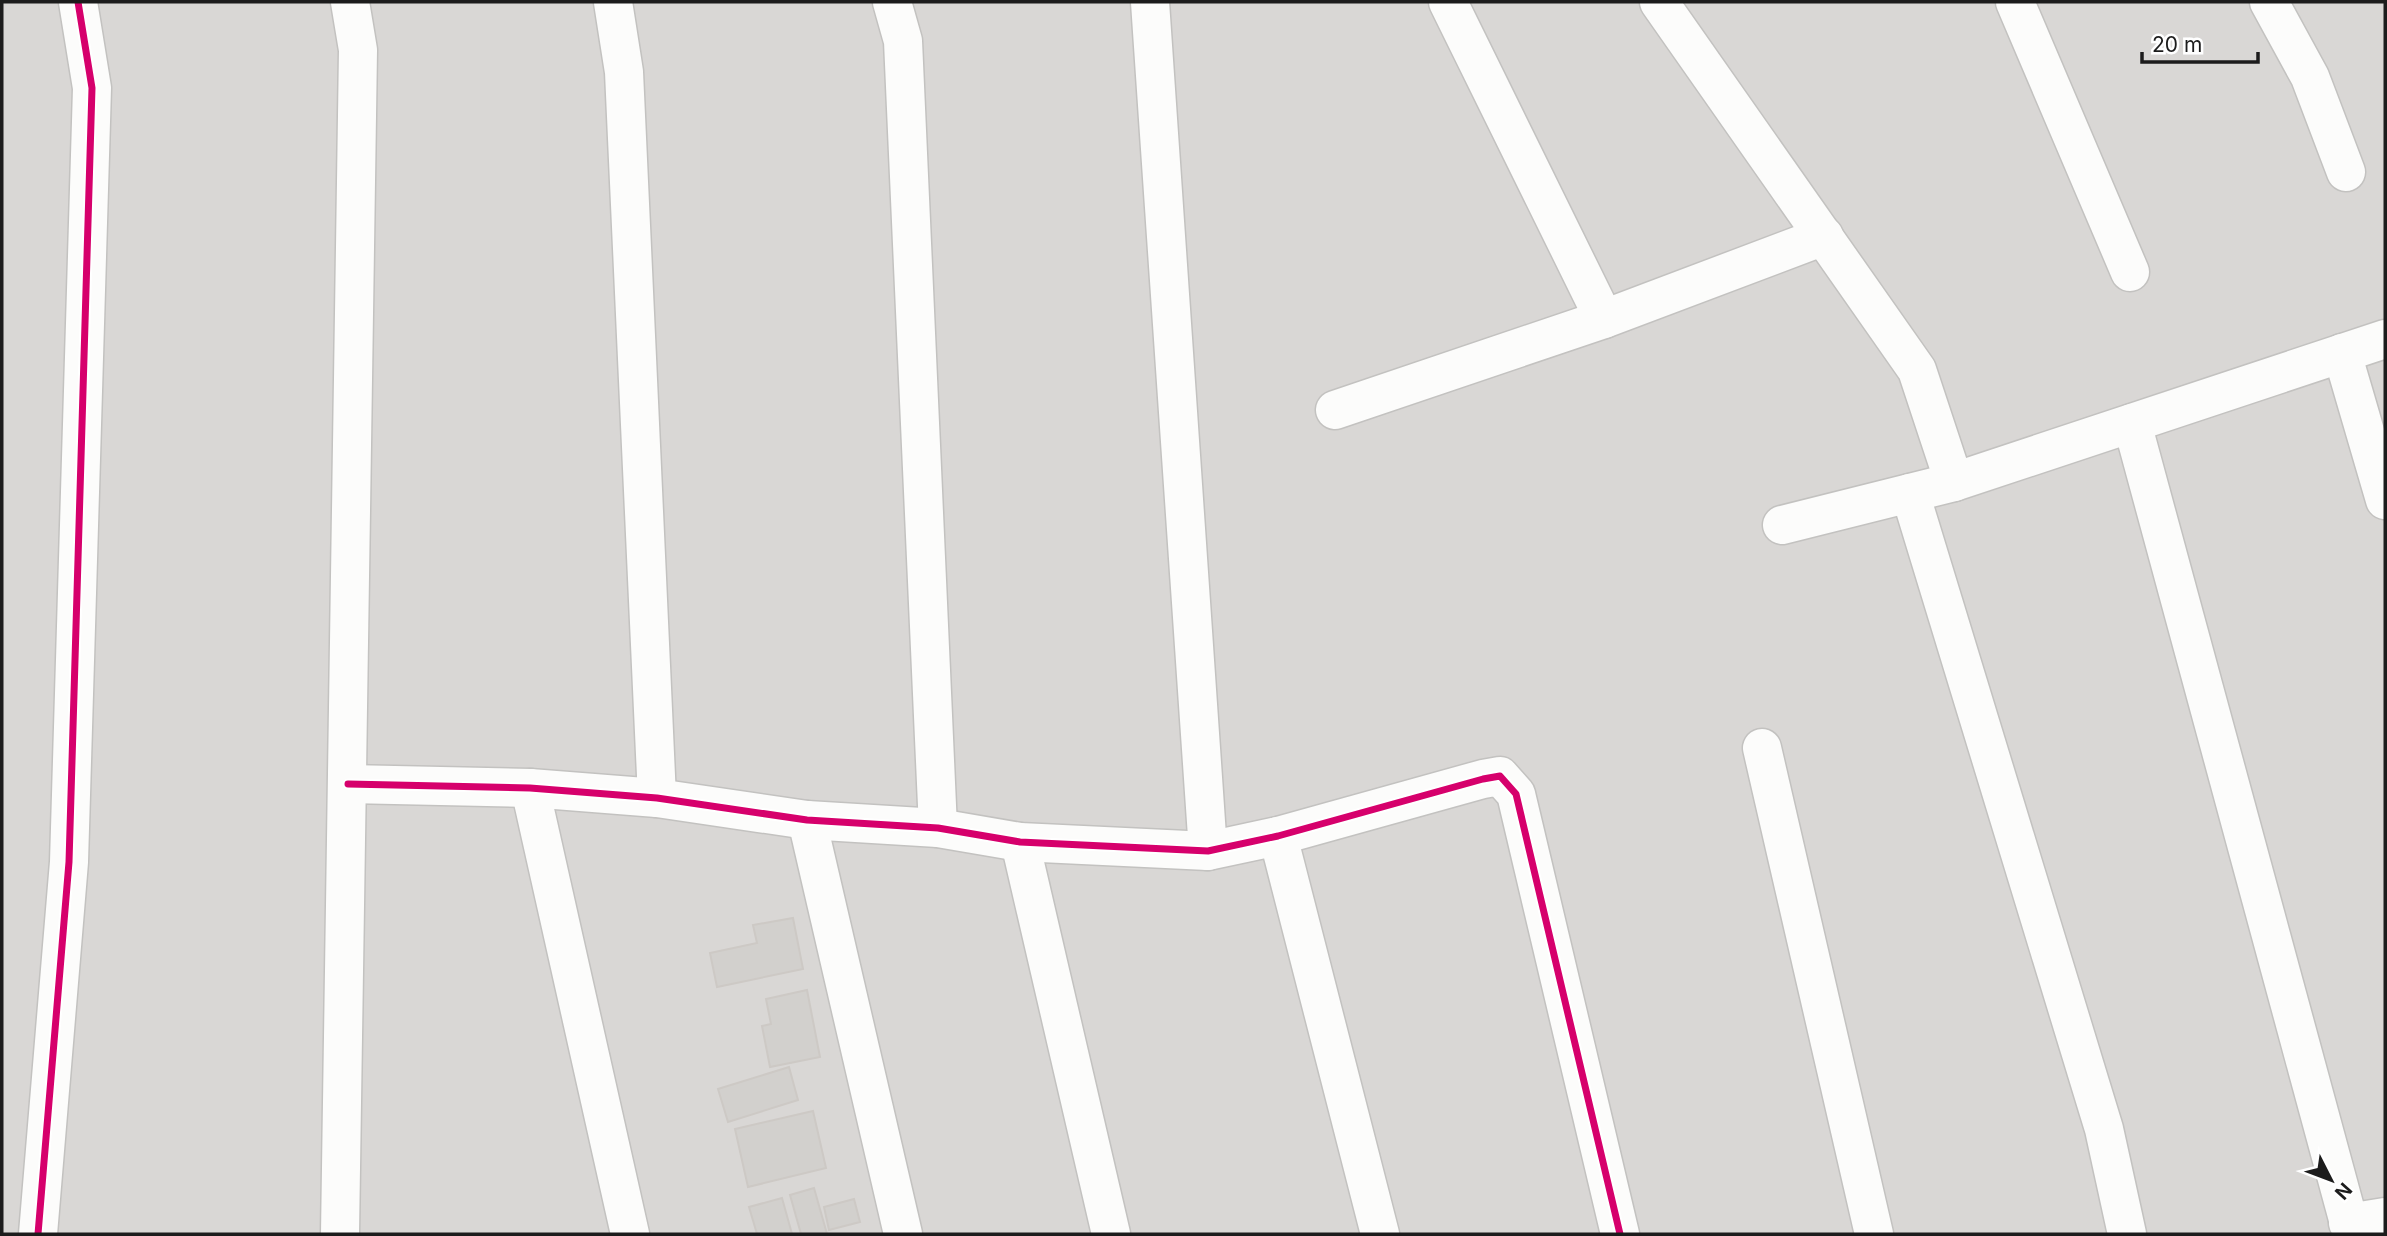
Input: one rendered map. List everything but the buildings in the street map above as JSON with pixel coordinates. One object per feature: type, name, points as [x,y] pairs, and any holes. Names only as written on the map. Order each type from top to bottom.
[{"type":"street","points":[[38,1234],[69,862],[92,88],[78,2]]},
{"type":"street","points":[[340,1234],[358,50],[350,2]]},
{"type":"street","points":[[613,2],[624,72],[657,798]]},
{"type":"street","points":[[892,2],[903,41],[938,828]]},
{"type":"street","points":[[1150,2],[1208,851]]},
{"type":"street","points":[[1448,2],[1604,319]]},
{"type":"street","points":[[1658,2],[1917,370],[1954,482]]},
{"type":"street","points":[[2015,2],[2130,272]]},
{"type":"street","points":[[2269,2],[2310,77],[2346,173]]},
{"type":"street","points":[[1335,410],[1604,319],[1824,236]]},
{"type":"street","points":[[1782,525],[1954,482],[2385,339]]},
{"type":"street","points":[[2342,353],[2385,500]]},
{"type":"street","points":[[2132,423],[2362,1225]]},
{"type":"street","points":[[1910,493],[2104,1129],[2127,1234]]},
{"type":"street","points":[[1762,748],[1874,1234]]},
{"type":"street","points":[[348,784],[530,788],[657,798],[807,821],[938,828],[1020,842],[1208,851],[1278,836],[1500,776],[1516,794],[1620,1234]]},
{"type":"street","points":[[530,788],[630,1234]]},
{"type":"street","points":[[807,821],[903,1234]]},
{"type":"street","points":[[1278,836],[1380,1234]]},
{"type":"street","points":[[1020,842],[1111,1234]]},
{"type":"shaded area","points":[[2,2],[2385,2],[2385,1234],[2,1234]]},
{"type":"cycle path","points":[[38,1234],[69,862],[92,88],[78,2]]},
{"type":"cycle path","points":[[348,784],[530,788],[657,798],[807,820],[938,828],[1020,842],[1208,851],[1278,836],[1500,776],[1516,794],[1620,1234]]}]
